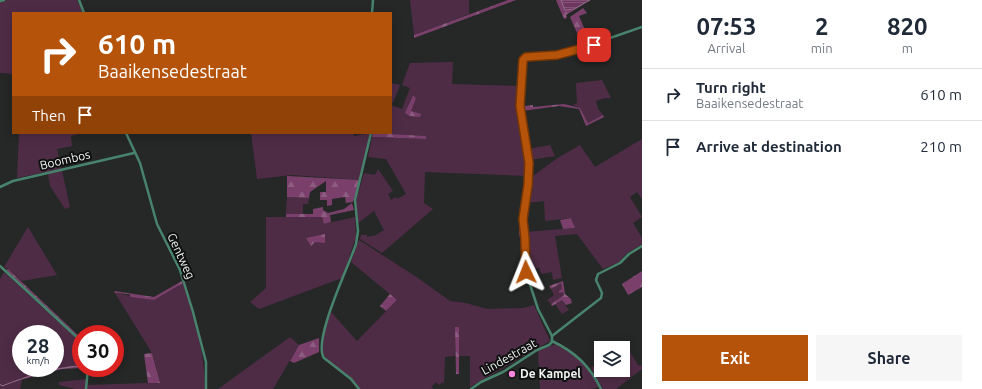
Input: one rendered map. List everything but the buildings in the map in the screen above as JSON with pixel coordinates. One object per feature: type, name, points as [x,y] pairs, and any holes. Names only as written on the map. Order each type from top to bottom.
[{"type":"street","points":[[0,1],[4,0]]},
{"type":"street","points":[[79,0],[84,12]]},
{"type":"street","points":[[372,12],[373,0]]},
{"type":"street","points":[[552,336],[538,309],[526,272],[523,219],[528,185],[529,163],[520,106],[523,60],[526,57],[554,56],[570,52],[642,27]]},
{"type":"street","name":"Gentweg","points":[[126,134],[140,163],[157,224],[180,270],[194,312],[206,362],[206,389]]},
{"type":"street","points":[[359,389],[351,380],[324,358],[321,353],[320,344],[324,326],[356,244],[358,230],[355,200],[371,134]]},
{"type":"street","name":"Boombos","points":[[0,187],[13,181],[134,153]]},
{"type":"street","name":"Lindestraat","points":[[471,389],[485,380],[503,372],[537,350],[549,345],[552,341],[552,336],[601,298],[602,293],[596,280],[598,274],[620,263],[629,254],[642,246]]},
{"type":"street","points":[[0,266],[72,333]]},
{"type":"street","points":[[552,341],[579,356],[590,370],[601,389]]},
{"type":"street","points":[[86,389],[87,377]]},
{"type":"shaded area","points":[[8,0],[77,0],[83,12],[12,12],[12,74],[0,73],[0,2]]},
{"type":"shaded area","points":[[410,0],[469,0],[469,14],[414,35]]},
{"type":"shaded area","points":[[561,0],[590,0],[574,9],[565,10]]},
{"type":"shaded area","points":[[453,62],[452,84],[520,86],[519,108],[526,154],[527,176],[425,172],[424,203],[433,209],[382,253],[360,239],[361,235],[367,235],[367,237],[376,235],[384,230],[374,211],[358,223],[356,201],[364,173],[375,175],[378,169],[393,191],[388,194],[391,200],[396,197],[397,199],[406,194],[386,159],[368,157],[372,137],[426,139],[426,136],[391,134],[392,134],[392,105],[402,109],[410,88],[402,85],[410,63]]},
{"type":"shaded area","points":[[602,80],[611,98],[596,101],[598,109],[603,115],[588,123],[580,108],[573,105],[577,103],[576,83]]},
{"type":"shaded area","points":[[392,83],[400,85],[392,102]]},
{"type":"shaded area","points":[[19,134],[78,134],[71,136],[72,146],[57,149],[61,169],[17,178]]},
{"type":"shaded area","points":[[251,134],[353,134],[354,136],[370,134],[360,180],[292,175],[257,179]]},
{"type":"shaded area","points":[[642,139],[642,199],[637,192],[630,197],[642,217],[633,223],[642,238],[642,244],[626,254],[619,262],[603,269],[577,234],[555,236],[562,278],[553,280],[552,272],[541,274],[539,268],[527,270],[525,232],[575,228],[571,218],[545,221],[544,201],[526,203],[529,179],[556,159],[580,145],[595,167]]},
{"type":"shaded area","points":[[550,145],[555,156],[530,160],[528,149]]},
{"type":"shaded area","points":[[62,171],[70,207],[65,209],[50,186],[48,174]]},
{"type":"shaded area","points":[[287,197],[309,198],[308,204],[303,204],[303,214],[286,214]]},
{"type":"shaded area","points":[[266,217],[322,217],[324,224],[355,217],[356,237],[342,278],[259,309],[250,302],[266,288]]},
{"type":"shaded area","points":[[28,227],[57,275],[22,281],[4,267]]},
{"type":"shaded area","points":[[359,240],[418,278],[450,301],[466,303],[487,309],[523,308],[534,305],[550,341],[470,387],[470,356],[459,356],[459,327],[456,327],[455,356],[445,357],[444,384],[443,382],[439,385],[436,382],[431,387],[434,389],[360,389],[351,379],[329,361],[321,350],[326,324],[331,312],[357,341],[397,300],[351,262]]},
{"type":"shaded area","points":[[4,272],[61,325],[12,325],[12,377],[27,377],[20,379],[22,380],[20,389],[0,389],[0,279]]},
{"type":"shaded area","points":[[183,283],[201,348],[205,375],[205,389],[87,389],[87,385],[148,383],[157,370],[152,353],[115,293],[154,300]]},
{"type":"shaded area","points":[[561,283],[564,295],[551,304],[547,300],[554,295],[551,289]]},
{"type":"shaded area","points":[[562,300],[569,310],[562,314],[555,304]]},
{"type":"shaded area","points":[[64,327],[72,335],[72,366],[64,367]]},
{"type":"shaded area","points":[[290,337],[299,345],[273,389],[218,389]]},
{"type":"shaded area","points":[[556,344],[578,358],[591,372],[599,387],[591,389],[540,389],[538,351]]},
{"type":"shaded area","points":[[630,352],[638,365],[642,366],[642,369],[616,389],[603,389],[596,377],[630,377]]},
{"type":"shaded area","points":[[594,366],[594,373],[591,368]]},
{"type":"shaded area","points":[[87,379],[85,389],[75,389],[59,385],[59,382]]},
{"type":"green space","points":[[508,0],[516,0],[414,38],[414,35]]},
{"type":"green space","points":[[556,0],[561,0],[565,10],[574,9],[586,3],[566,15],[567,18],[564,19]]},
{"type":"green space","points":[[583,8],[587,13],[579,16],[585,30],[577,33],[570,17]]},
{"type":"green space","points":[[413,96],[416,98],[411,111],[421,114],[420,117],[410,116],[405,113]]},
{"type":"green space","points":[[564,104],[580,108],[588,123],[603,115],[604,117],[586,126],[579,109],[559,106],[522,111],[521,109],[524,108],[524,106],[533,105],[533,107]]},
{"type":"green space","points":[[373,134],[391,134],[426,136],[426,139],[372,137]]},
{"type":"green space","points":[[287,176],[360,180],[353,202],[346,203],[345,197],[332,199],[332,205],[327,206],[327,200],[320,200],[320,192],[326,192],[326,181],[310,192],[309,198],[287,197]]},
{"type":"green space","points":[[352,203],[354,210],[330,215],[331,222],[324,224],[322,217],[286,217],[286,214],[313,214],[313,209],[323,207],[323,210],[328,213],[344,209]]},
{"type":"green space","points":[[571,218],[575,228],[563,229],[560,220]]},
{"type":"green space","points":[[520,224],[524,241],[524,262],[519,232]]},
{"type":"green space","points":[[325,234],[325,243],[315,242],[311,246],[306,238]]},
{"type":"green space","points":[[8,269],[72,329],[72,332],[6,270]]},
{"type":"green space","points":[[642,271],[642,287],[628,295],[622,284]]},
{"type":"green space","points":[[182,281],[183,283],[154,300],[131,297],[129,294],[115,293],[114,291],[154,297]]},
{"type":"green space","points":[[563,281],[565,294],[571,299],[572,303],[566,305],[562,300],[552,306],[551,304],[564,295],[563,292],[559,293],[562,289],[561,283],[551,289],[549,286]]},
{"type":"green space","points":[[390,294],[397,300],[386,311],[380,306]]},
{"type":"green space","points":[[455,327],[459,327],[459,374],[456,374]]},
{"type":"green space","points":[[319,338],[319,352],[294,363],[290,361],[299,345]]},
{"type":"green space","points":[[152,353],[160,383],[148,383],[144,354]]},
{"type":"green space","points":[[72,366],[72,368],[64,369],[64,367]]},
{"type":"green space","points":[[24,377],[31,377],[20,380]]},
{"type":"waterway","points":[[0,384],[2,386],[41,373],[72,367]]},
{"type":"place","name":"De Kampel","points":[[512,374]]},
{"type":"route","points":[[526,272],[523,219],[528,185],[529,163],[520,106],[523,60],[526,57],[557,55],[594,45]]}]
